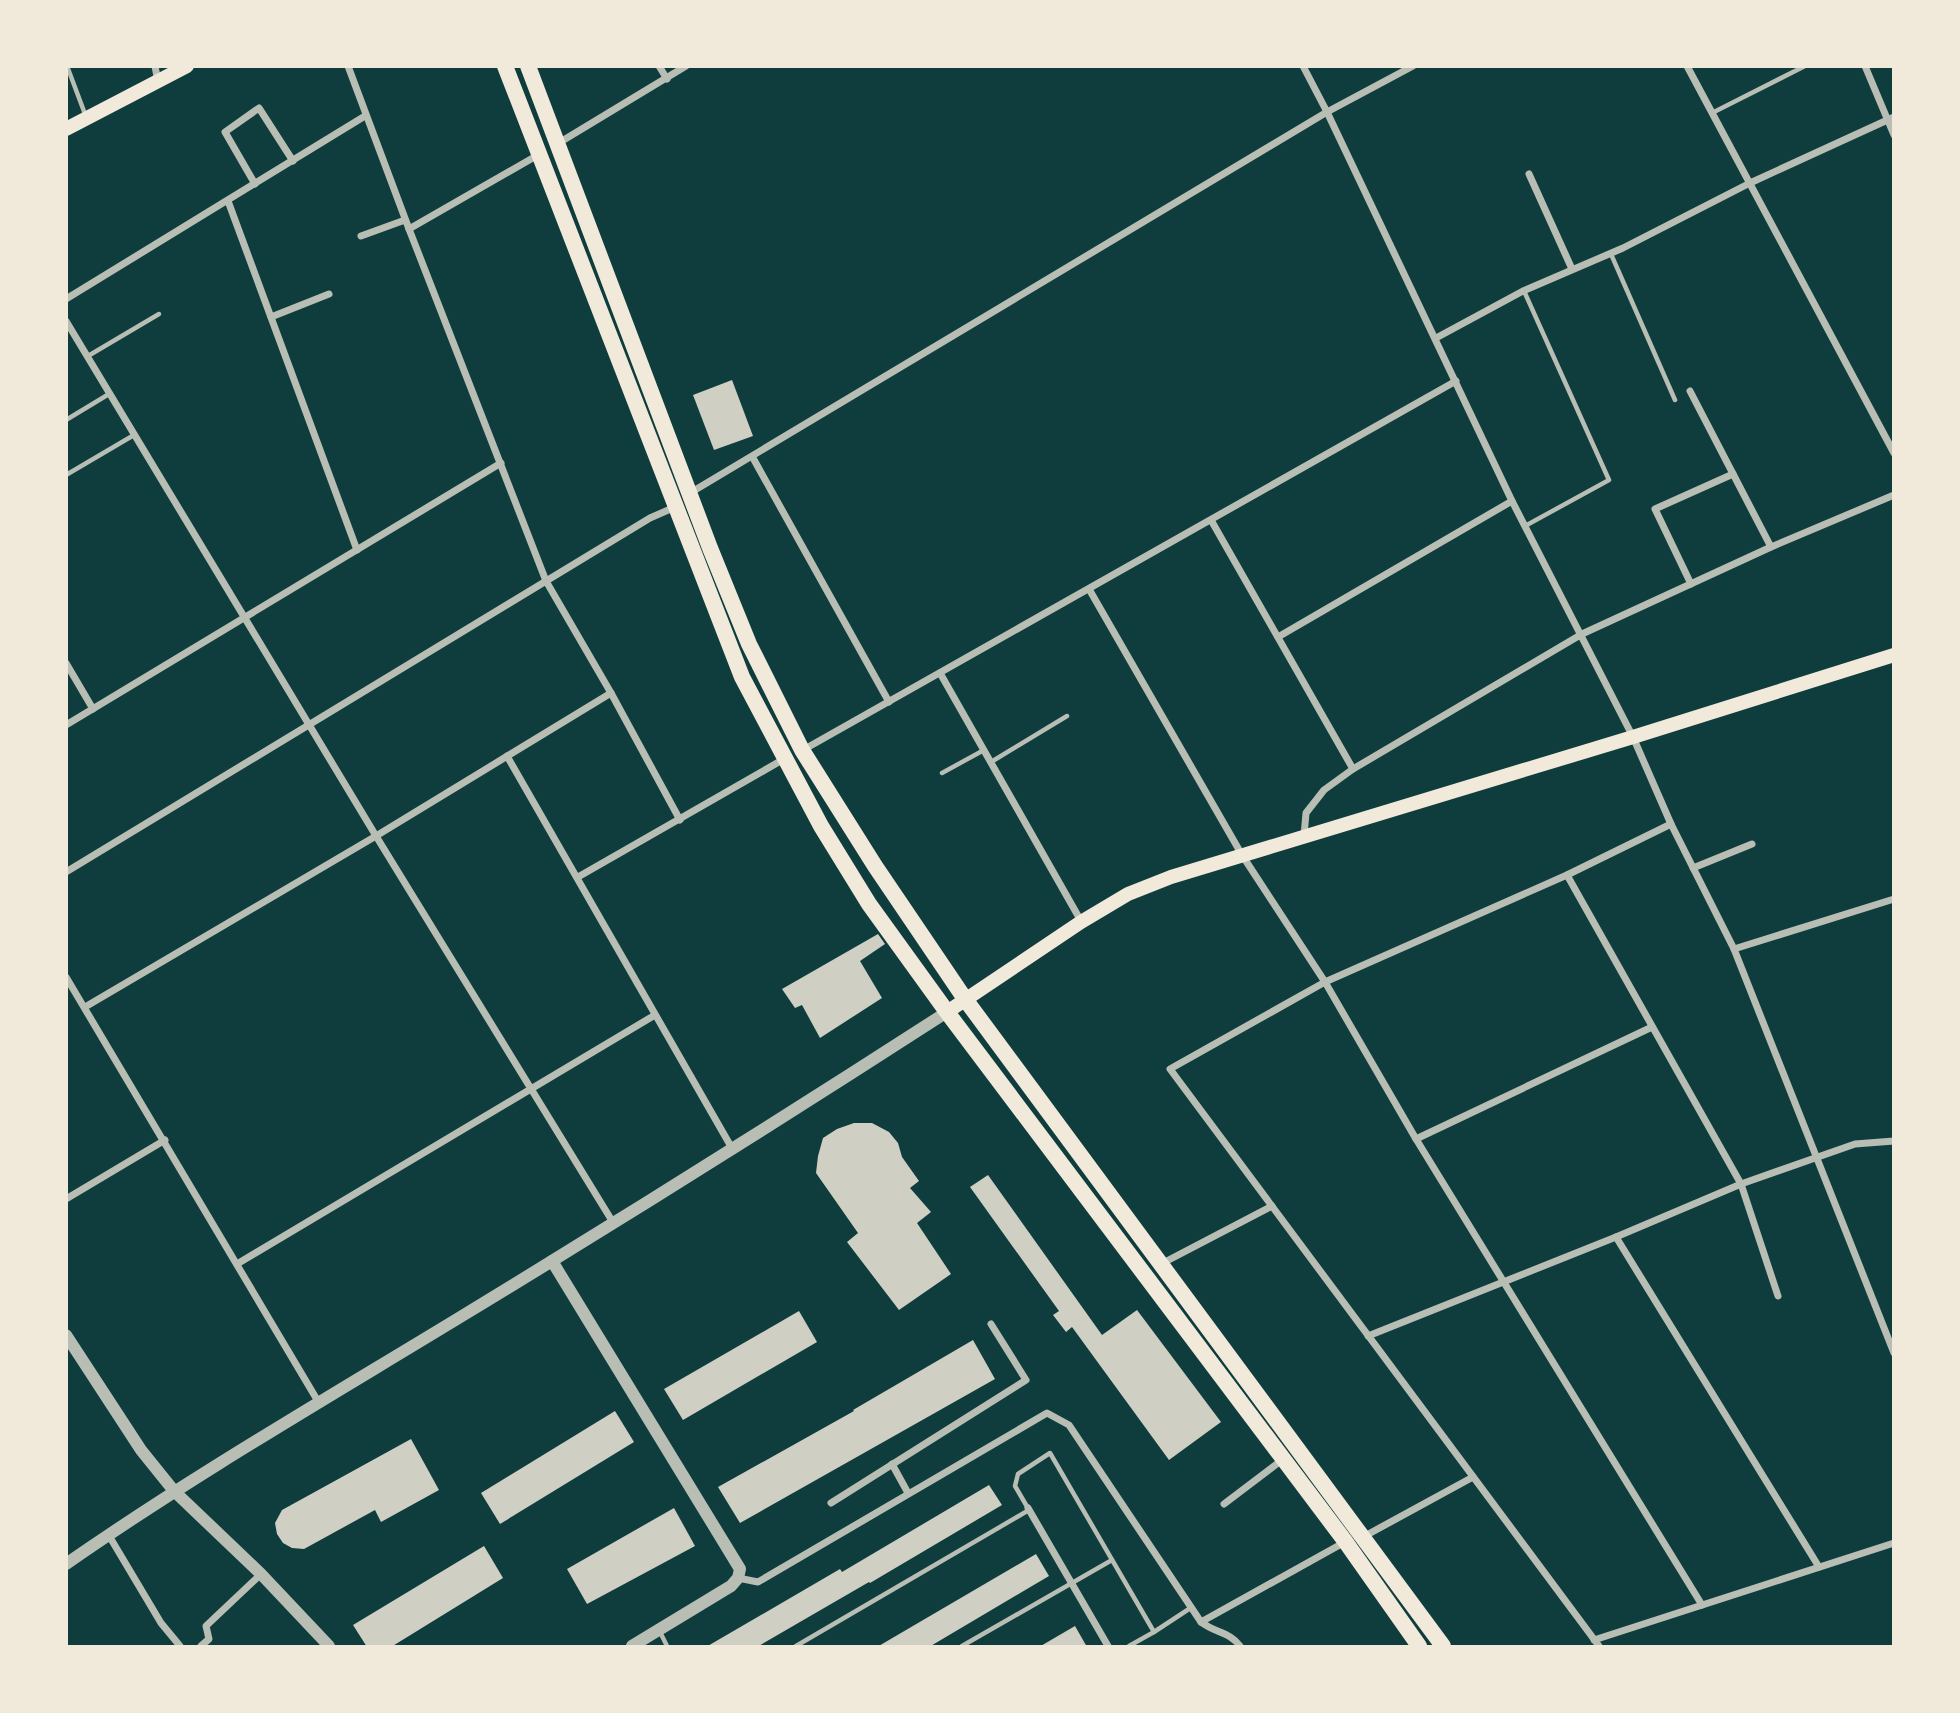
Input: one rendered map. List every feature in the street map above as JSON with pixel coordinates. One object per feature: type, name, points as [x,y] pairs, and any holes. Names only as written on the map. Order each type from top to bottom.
[{"type":"highway","points":[[505,66],[741,677],[821,826],[869,904],[947,1012],[1345,1541],[1419,1647]]},
{"type":"highway","points":[[528,66],[688,494],[748,644],[802,750],[874,866],[965,999],[1443,1647]]},
{"type":"main road","points":[[66,129],[187,66]]},
{"type":"main road","points":[[947,1012],[1081,922],[1129,894],[1171,877],[1894,655]]},
{"type":"street","points":[[155,66],[159,82]]},
{"type":"street","points":[[348,66],[408,229],[546,581],[680,820]]},
{"type":"street","points":[[659,66],[667,79]]},
{"type":"street","points":[[556,144],[686,66]]},
{"type":"street","points":[[1303,66],[1328,112],[1512,501],[1582,634],[1633,737],[1671,824],[1734,949],[1894,1353]]},
{"type":"street","points":[[688,494],[1328,112],[1413,66]]},
{"type":"street","points":[[1687,66],[1894,453]]},
{"type":"street","points":[[1865,66],[1890,119],[1894,135]]},
{"type":"street","points":[[255,184],[225,132],[259,108],[293,161]]},
{"type":"street","points":[[66,299],[365,116]]},
{"type":"street","points":[[1436,338],[1523,291],[1610,253],[1750,183],[1890,119]]},
{"type":"street","points":[[408,229],[539,155]]},
{"type":"street","points":[[1530,174],[1572,269]]},
{"type":"street","points":[[228,201],[357,550]]},
{"type":"street","points":[[361,236],[405,220]]},
{"type":"street","points":[[271,317],[330,294]]},
{"type":"street","points":[[66,321],[376,836],[614,1224]]},
{"type":"street","points":[[802,750],[1456,382]]},
{"type":"street","points":[[1690,391],[1771,547]]},
{"type":"street","points":[[752,458],[889,702]]},
{"type":"street","points":[[66,725],[501,463]]},
{"type":"street","points":[[1691,584],[1655,509],[1733,474]]},
{"type":"street","points":[[1304,836],[1306,813],[1324,790],[1353,769],[1582,634],[1771,547],[1894,495]]},
{"type":"street","points":[[1278,637],[1512,501]]},
{"type":"street","points":[[66,872],[650,518],[675,507]]},
{"type":"street","points":[[1211,520],[1353,769]]},
{"type":"street","points":[[1089,589],[1242,855],[1325,982],[1416,1139],[1702,1605]]},
{"type":"street","points":[[66,663],[93,709]]},
{"type":"street","points":[[940,673],[1081,922]]},
{"type":"street","points":[[85,1007],[376,836],[611,693]]},
{"type":"street","points":[[507,756],[733,1150]]},
{"type":"street","points":[[578,877],[784,759]]},
{"type":"street","points":[[1671,824],[1567,875],[1325,982],[1170,1069],[1597,1643],[1702,1605],[1894,1543]]},
{"type":"street","points":[[1693,868],[1752,844]]},
{"type":"street","points":[[1567,875],[1741,1184],[1778,1296]]},
{"type":"street","points":[[1734,949],[1894,899]]},
{"type":"street","points":[[66,976],[319,1403]]},
{"type":"street","points":[[66,1564],[174,1490],[614,1224],[947,1012]]},
{"type":"street","points":[[237,1264],[655,1015]]},
{"type":"street","points":[[1416,1139],[1652,1027]]},
{"type":"street","points":[[66,1199],[165,1140]]},
{"type":"street","points":[[1368,1336],[1741,1184],[1855,1144],[1894,1141]]},
{"type":"street","points":[[1160,1264],[1272,1206]]},
{"type":"street","points":[[1616,1237],[1819,1567]]},
{"type":"street","points":[[552,1261],[740,1569],[738,1578],[731,1586],[632,1647]]},
{"type":"street","points":[[831,1503],[1026,1380],[990,1324]]},
{"type":"street","points":[[66,1335],[141,1450],[174,1490],[261,1574],[329,1647]]},
{"type":"street","points":[[738,1578],[758,1582],[1047,1413],[1069,1424],[1201,1622],[1209,1628],[1229,1634],[1240,1647]]},
{"type":"street","points":[[1224,1504],[1283,1460]]},
{"type":"street","points":[[892,1464],[908,1493]]},
{"type":"street","points":[[1362,1537],[1473,1477]]},
{"type":"street","points":[[1028,1508],[1108,1647]]},
{"type":"street","points":[[108,1534],[161,1623],[180,1647]]},
{"type":"street","points":[[1201,1622],[1345,1541]]},
{"type":"street","points":[[201,1647],[209,1639],[206,1626],[261,1574]]},
{"type":"lane","points":[[67,66],[87,118]]},
{"type":"lane","points":[[1712,113],[1805,66]]},
{"type":"lane","points":[[1610,253],[1675,400]]},
{"type":"lane","points":[[1523,291],[1609,480],[1525,526]]},
{"type":"lane","points":[[88,356],[159,314]]},
{"type":"lane","points":[[66,420],[110,394]]},
{"type":"lane","points":[[66,475],[135,434]]},
{"type":"lane","points":[[991,762],[1067,716]]},
{"type":"lane","points":[[942,773],[984,750]]},
{"type":"lane","points":[[796,1647],[1029,1510],[1016,1486],[1018,1474],[1050,1453],[1154,1632]]},
{"type":"lane","points":[[962,1647],[1112,1560]]},
{"type":"lane","points":[[1129,1647],[1192,1607]]},
{"type":"lane","points":[[659,1630],[667,1647]]},
{"type":"building","points":[[732,380],[753,436],[714,450],[693,395]]},
{"type":"building","points":[[878,934],[885,944],[860,961],[882,998],[820,1038],[802,1005],[795,1008],[782,989]]},
{"type":"building","points":[[854,1123],[872,1123],[889,1132],[898,1143],[902,1157],[919,1181],[910,1188],[931,1212],[917,1223],[951,1274],[899,1310],[847,1242],[858,1233],[816,1173],[823,1138]]},
{"type":"building","points":[[988,1175],[1102,1335],[1137,1310],[1221,1422],[1169,1460],[1072,1327],[1066,1332],[1053,1315],[1059,1311],[970,1187]]},
{"type":"building","points":[[799,1311],[817,1342],[683,1420],[664,1389]]},
{"type":"building","points":[[973,1340],[995,1379],[740,1523],[718,1487]]},
{"type":"building","points":[[615,1411],[634,1442],[500,1524],[481,1493]]},
{"type":"building","points":[[411,1439],[439,1490],[381,1522],[375,1510],[304,1549],[292,1548],[283,1543],[277,1534],[275,1523],[282,1510]]},
{"type":"building","points":[[989,1485],[1002,1505],[870,1583],[757,1647],[706,1647],[840,1569],[842,1572]]},
{"type":"building","points":[[674,1508],[695,1546],[587,1604],[567,1569]]},
{"type":"building","points":[[484,1546],[503,1578],[391,1647],[367,1647],[353,1625]]},
{"type":"building","points":[[1036,1554],[1049,1576],[929,1647],[877,1647]]},
{"type":"building","points":[[1075,1626],[1087,1647],[1039,1647]]}]
